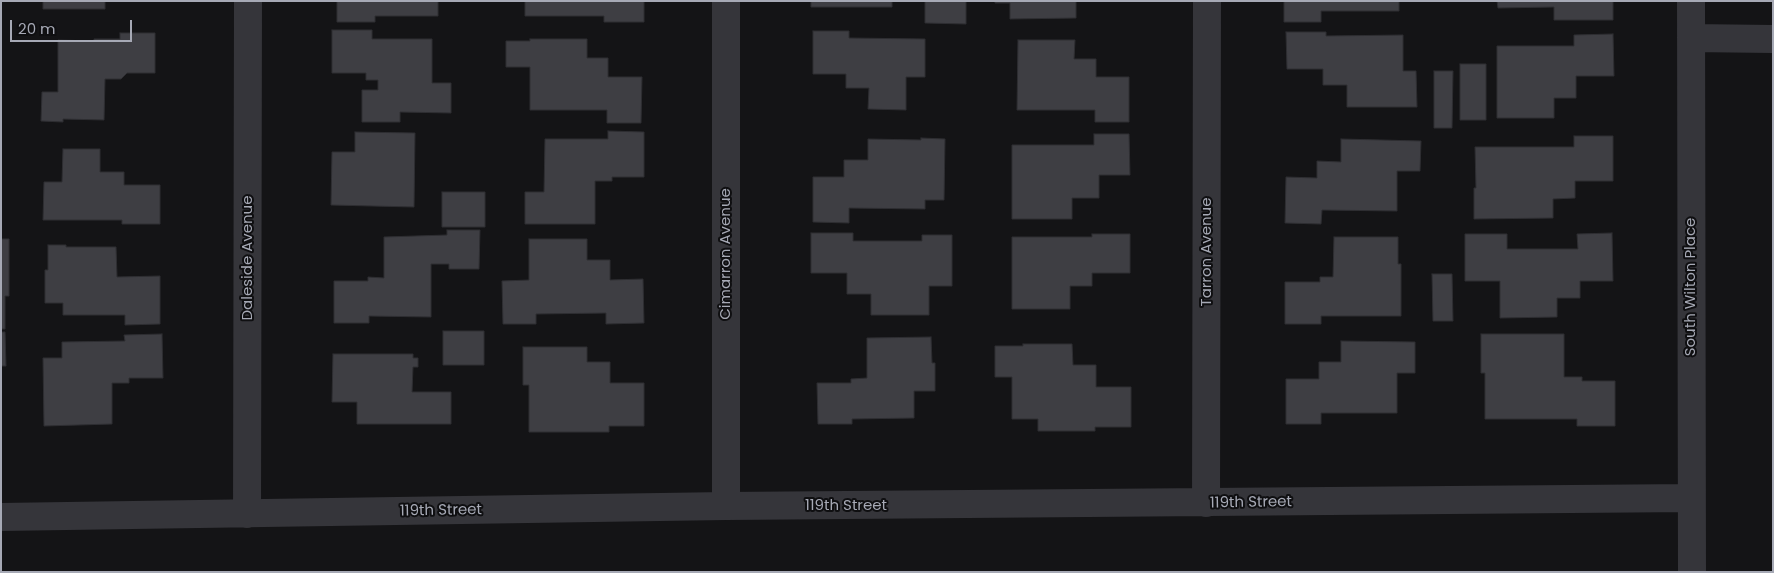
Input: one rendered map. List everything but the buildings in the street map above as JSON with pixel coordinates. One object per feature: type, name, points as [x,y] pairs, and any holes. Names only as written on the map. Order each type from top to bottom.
[{"type":"street","name":"Daleside Avenue","points":[[247,514],[248,1]]},
{"type":"street","name":"Cimarron Avenue","points":[[726,1],[726,506]]},
{"type":"street","name":"Tarron Avenue","points":[[1206,503],[1207,1]]},
{"type":"street","name":"South Wilton Place","points":[[1691,1],[1692,572]]},
{"type":"street","points":[[1691,38],[1773,39]]},
{"type":"street","name":"119th Street","points":[[1,517],[726,506],[1691,498]]}]
